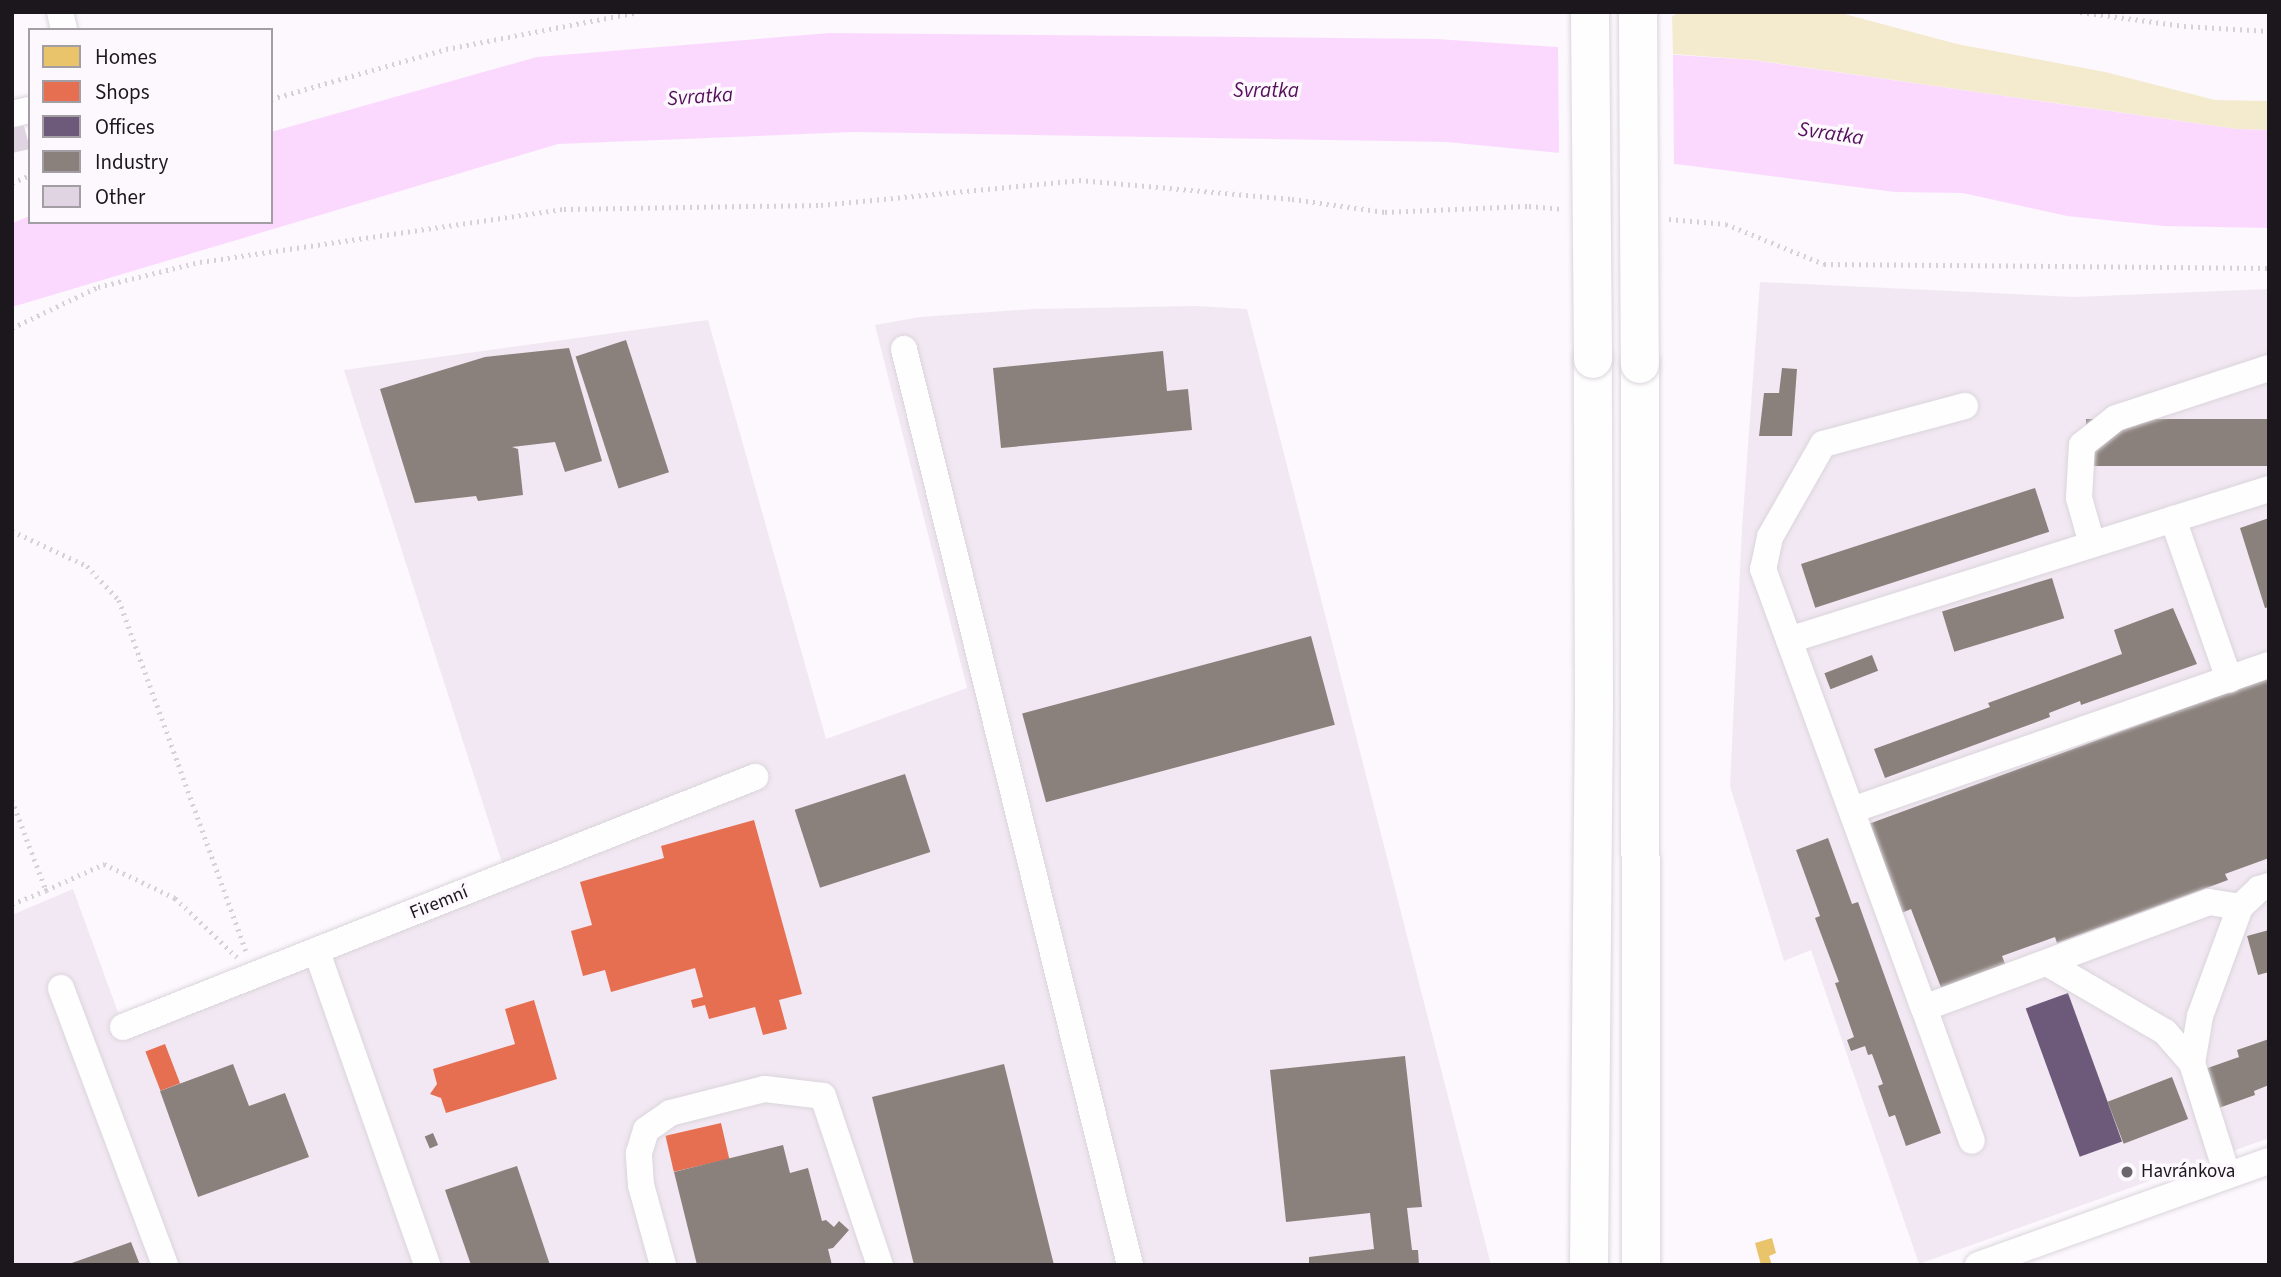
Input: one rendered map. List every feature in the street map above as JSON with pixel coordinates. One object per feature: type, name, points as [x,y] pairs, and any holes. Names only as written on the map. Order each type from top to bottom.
[{"type":"highway","points":[[1588,1265],[1594,705],[1591,12]]},
{"type":"highway","points":[[1638,12],[1641,1265]]},
{"type":"street","points":[[905,349],[1130,1265]]},
{"type":"street","points":[[2092,544],[2079,498],[2082,445],[2116,418],[2269,368]]},
{"type":"street","points":[[1965,406],[1823,444],[1770,537],[1763,569],[1972,1141]]},
{"type":"street","points":[[1789,639],[2269,489]]},
{"type":"street","points":[[2173,519],[2229,679]]},
{"type":"street","points":[[1852,810],[2269,665]]},
{"type":"street","name":"Firemní","points":[[123,1027],[755,777]]},
{"type":"street","points":[[2192,1063],[2200,1016],[2240,907],[2259,889],[2269,886]]},
{"type":"street","points":[[1924,1008],[2209,902],[2240,907]]},
{"type":"street","points":[[317,952],[428,1265]]},
{"type":"street","points":[[2047,963],[2165,1032],[2192,1063],[2227,1174]]},
{"type":"street","points":[[61,988],[164,1265]]},
{"type":"street","points":[[663,1265],[641,1185],[639,1153],[646,1130],[670,1113],[765,1089],[823,1096],[880,1265]]},
{"type":"street","points":[[1978,1265],[2269,1161]]},
{"type":"path","points":[[273,98],[446,48],[638,12]]},
{"type":"path","points":[[2080,12],[2184,26],[2269,31]]},
{"type":"path","points":[[12,183],[28,176]]},
{"type":"path","points":[[12,328],[98,286],[200,262],[564,209],[821,205],[1079,180],[1292,200],[1385,212],[1529,206],[1568,209]]},
{"type":"path","points":[[1661,218],[1726,224],[1824,264],[2269,268]]},
{"type":"path","points":[[12,531],[87,566],[119,600],[254,975]]},
{"type":"path","points":[[12,800],[46,890]]},
{"type":"path","points":[[12,904],[104,864],[175,898],[219,937],[254,975]]},
{"type":"shaded area","points":[[1682,12],[1837,12],[1957,44],[2105,72],[2215,100],[2269,101],[2269,130],[2236,129],[1753,60],[1673,54],[1672,16]]},
{"type":"shaded area","points":[[1760,282],[2075,297],[2269,289],[2269,1138],[1919,1264],[1811,950],[1784,961],[1730,786],[1742,528]]},
{"type":"shaded area","points":[[1196,306],[1247,309],[1491,1265],[12,1265],[12,915],[73,889],[119,1015],[502,863],[344,370],[708,320],[826,739],[967,688],[875,325],[920,317],[1033,309]]},
{"type":"water","name":"Svratka","points":[[830,33],[1437,39],[1752,60],[2236,129],[2269,130],[2269,228],[2164,226],[2067,216],[1963,193],[1895,192],[1684,165],[1447,142],[854,132],[558,144],[12,307],[12,223],[28,217],[28,224],[273,224],[273,131],[537,57]]},
{"type":"pier","points":[[1558,43],[1673,51],[1674,167],[1559,156]]},
{"type":"building: Homes","points":[[1772,1238],[1776,1253],[1769,1256],[1772,1265],[1761,1265],[1755,1243]]},
{"type":"building: Shops","points":[[754,820],[802,994],[779,1000],[787,1029],[763,1035],[755,1007],[709,1019],[705,1005],[693,1008],[691,1000],[703,997],[695,968],[611,992],[605,970],[583,976],[571,931],[592,925],[580,882],[664,858],[661,846]]},
{"type":"building: Shops","points":[[534,1000],[557,1079],[446,1113],[441,1098],[430,1094],[437,1084],[433,1069],[515,1044],[505,1009]]},
{"type":"building: Shops","points":[[165,1044],[180,1083],[160,1091],[145,1052]]},
{"type":"building: Shops","points":[[721,1123],[729,1159],[674,1172],[665,1136]]},
{"type":"building: Offices","points":[[2068,993],[2122,1141],[2080,1157],[2026,1008]]},
{"type":"building: Industry","points":[[626,340],[669,472],[619,489],[576,356]]},
{"type":"building: Industry","points":[[569,348],[602,461],[565,472],[555,442],[512,447],[518,449],[523,495],[478,501],[476,496],[415,503],[380,389],[485,357]]},
{"type":"building: Industry","points":[[1163,351],[1167,391],[1188,389],[1192,430],[1001,448],[993,368]]},
{"type":"building: Industry","points":[[1782,368],[1797,369],[1792,436],[1759,436],[1764,393],[1779,393]]},
{"type":"building: Industry","points":[[2086,419],[2269,419],[2269,466],[2086,466]]},
{"type":"building: Industry","points":[[2035,488],[2049,532],[1815,608],[1801,564]]},
{"type":"building: Industry","points":[[2269,518],[2269,607],[2265,608],[2240,528]]},
{"type":"building: Industry","points":[[2052,578],[2064,618],[1954,652],[1942,612]]},
{"type":"building: Industry","points":[[2173,608],[2197,664],[2081,705],[2080,701],[2049,713],[2050,717],[1885,778],[1874,749],[1990,707],[1988,703],[2122,654],[2114,630]]},
{"type":"building: Industry","points":[[1311,636],[1335,725],[1046,802],[1022,713]]},
{"type":"building: Industry","points":[[1872,655],[1878,671],[1830,689],[1824,673]]},
{"type":"building: Industry","points":[[2269,677],[2269,858],[2225,874],[2228,880],[2057,943],[2055,937],[2002,956],[2006,966],[1942,990],[1911,909],[1897,915],[1863,826]]},
{"type":"building: Industry","points":[[905,774],[930,852],[820,888],[795,810]]},
{"type":"building: Industry","points":[[1828,838],[1852,904],[1858,902],[1941,1133],[1906,1146],[1895,1115],[1889,1117],[1878,1086],[1883,1084],[1872,1054],[1868,1055],[1865,1046],[1851,1051],[1847,1040],[1854,1037],[1835,983],[1839,982],[1815,918],[1820,916],[1796,850]]},
{"type":"building: Industry","points":[[2269,930],[2269,972],[2258,975],[2247,936]]},
{"type":"building: Industry","points":[[2269,1039],[2269,1085],[2254,1091],[2255,1095],[2216,1109],[2202,1070],[2239,1057],[2237,1050]]},
{"type":"building: Industry","points":[[1405,1056],[1422,1207],[1407,1208],[1412,1250],[1418,1250],[1419,1265],[1309,1265],[1309,1257],[1374,1249],[1370,1213],[1286,1222],[1270,1070]]},
{"type":"building: Industry","points":[[233,1064],[249,1106],[285,1093],[309,1157],[198,1197],[160,1091]]},
{"type":"building: Industry","points":[[1004,1064],[1054,1265],[914,1265],[872,1097]]},
{"type":"building: Industry","points":[[2172,1077],[2188,1119],[2124,1144],[2108,1102]]},
{"type":"building: Industry","points":[[433,1133],[438,1145],[430,1148],[425,1137]]},
{"type":"building: Industry","points":[[783,1145],[790,1173],[808,1168],[822,1221],[826,1220],[834,1227],[839,1221],[849,1230],[833,1248],[828,1249],[832,1265],[697,1265],[674,1172]]},
{"type":"building: Industry","points":[[517,1166],[550,1265],[471,1265],[445,1190]]},
{"type":"building: Industry","points":[[131,1242],[140,1265],[69,1265],[69,1264]]},
{"type":"building: Other","points":[[24,126],[28,149],[12,153],[12,128]]},
{"type":"place","name":"Havránkova","points":[[2127,1172]]}]
